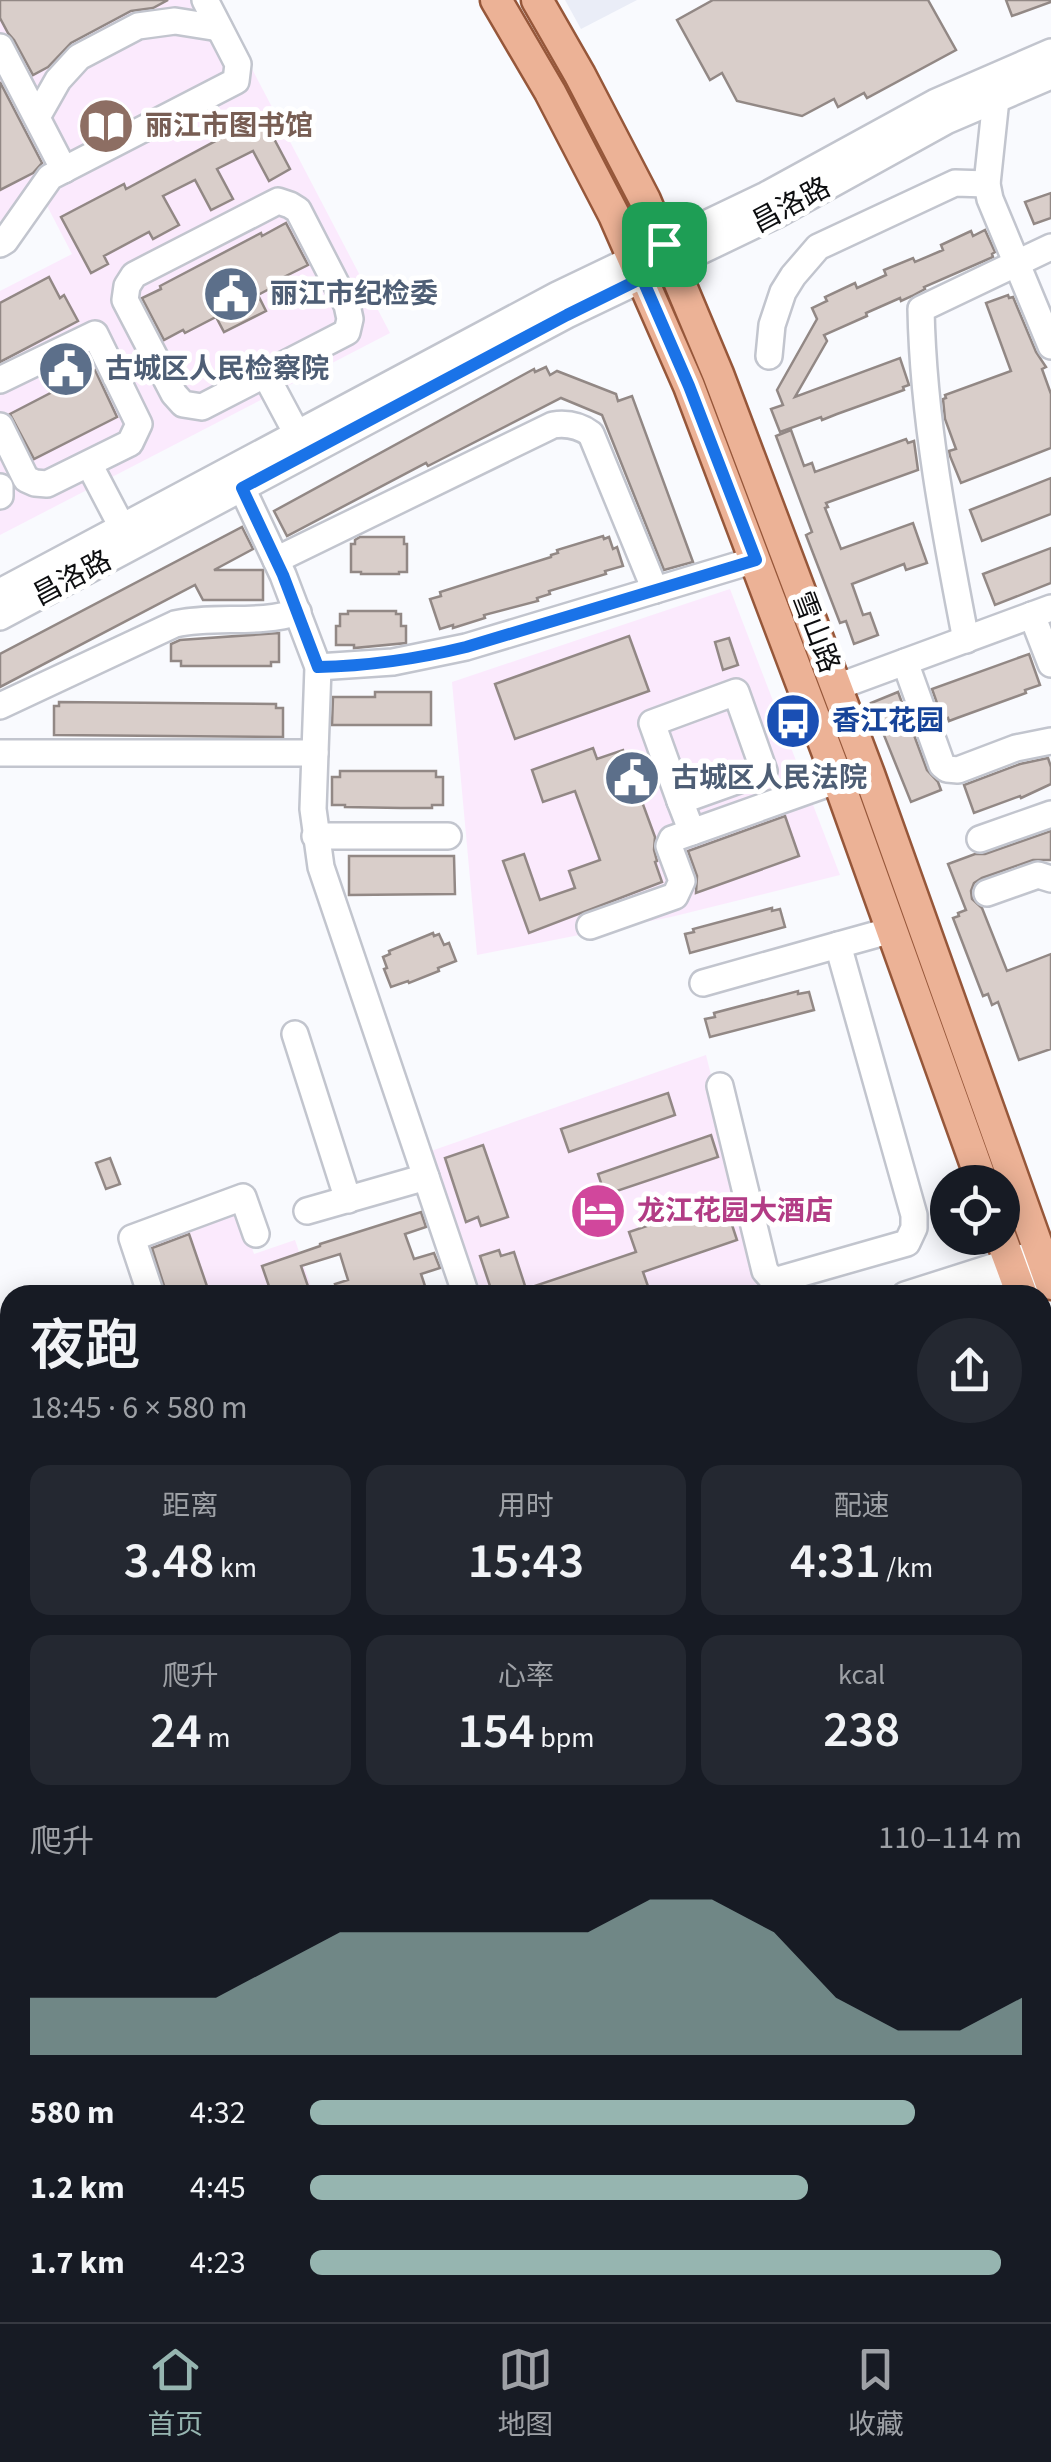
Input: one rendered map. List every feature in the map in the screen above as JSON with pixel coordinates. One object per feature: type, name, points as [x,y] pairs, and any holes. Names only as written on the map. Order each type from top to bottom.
[{"type":"main road","name":"雪山路","points":[[496,0],[582,153],[689,386],[838,780],[976,1165]]},
{"type":"main road","name":"雪山路","points":[[537,0],[614,138],[668,254],[736,421],[1048,1267]]},
{"type":"street","points":[[0,244],[50,177],[236,81],[238,64],[205,0]]},
{"type":"street","points":[[36,117],[58,80],[79,57],[138,26],[175,21],[219,28]]},
{"type":"street","points":[[0,47],[64,170]]},
{"type":"street","name":"昌洛路","points":[[0,616],[567,315],[766,195],[936,102],[1051,52]]},
{"type":"street","name":"昌洛路","points":[[668,254],[776,215],[946,121],[1051,76]]},
{"type":"street","points":[[996,99],[987,184],[990,199],[1051,346]]},
{"type":"street","points":[[769,356],[772,325],[783,292],[804,260],[818,247],[955,183],[987,184]]},
{"type":"street","points":[[278,201],[298,210],[348,305],[350,319],[347,332],[270,372],[202,406],[183,404],[125,300],[125,292],[134,276],[278,201]]},
{"type":"street","points":[[966,640],[935,456],[921,310],[1051,247]]},
{"type":"street","name":"昌洛路","points":[[0,592],[557,295],[638,269]]},
{"type":"street","points":[[0,380],[95,334],[139,424],[130,444],[47,484],[26,479],[0,426]]},
{"type":"street","points":[[270,372],[301,432]]},
{"type":"street","points":[[276,560],[552,425],[562,424],[579,426],[591,434],[655,590]]},
{"type":"street","points":[[88,464],[122,527]]},
{"type":"street","points":[[0,487],[0,496]]},
{"type":"street","points":[[242,488],[276,560],[318,667],[313,786],[321,867],[463,1285]]},
{"type":"street","points":[[318,667],[430,656],[756,560]]},
{"type":"street","points":[[0,706],[174,624],[278,619],[298,612]]},
{"type":"street","points":[[836,687],[1042,612],[1051,664]]},
{"type":"street","points":[[905,662],[942,765],[948,769],[958,770],[1016,748],[1051,741]]},
{"type":"street","points":[[680,800],[764,770],[736,692],[652,723],[680,800],[692,832]]},
{"type":"street","points":[[0,754],[316,753]]},
{"type":"street","points":[[590,926],[675,896],[682,882],[669,846],[672,839],[838,780]]},
{"type":"street","points":[[980,838],[1051,814]]},
{"type":"street","points":[[316,836],[448,836]]},
{"type":"street","points":[[987,893],[1038,875],[1051,878]]},
{"type":"street","points":[[703,983],[892,930]]},
{"type":"street","points":[[784,1285],[907,1242],[914,1228],[914,1215],[838,945]]},
{"type":"street","points":[[296,1034],[348,1200]]},
{"type":"street","points":[[720,1086],[765,1272],[773,1285]]},
{"type":"street","points":[[306,1212],[426,1178]]},
{"type":"street","points":[[148,1285],[132,1238],[243,1197],[256,1234]]},
{"type":"street","points":[[948,1285],[1013,1270],[1048,1267]]},
{"type":"shaded area","points":[[0,0],[216,0],[390,333],[0,535],[0,291],[72,254],[43,198],[61,189],[50,167],[16,210],[0,221]]},
{"type":"shaded area","points":[[565,0],[637,0],[581,29]]},
{"type":"shaded area","name":"古城区人民法院","points":[[730,589],[840,875],[671,917],[477,955],[452,682]]},
{"type":"shaded area","name":"龙江花园大酒店","points":[[706,1055],[764,1285],[478,1285],[431,1151]]},
{"type":"shaded area","points":[[237,1206],[254,1254],[295,1240],[311,1285],[158,1285],[142,1239]]},
{"type":"building","points":[[0,0],[168,0],[153,8],[131,11],[71,43],[48,67],[33,75],[0,18]]},
{"type":"building","points":[[713,0],[928,0],[956,50],[867,98],[864,93],[838,107],[834,99],[802,116],[737,101],[722,73],[710,80],[677,20]]},
{"type":"building","points":[[1006,0],[1051,0],[1051,2],[1012,16]]},
{"type":"building","points":[[0,82],[42,163],[33,173],[0,190]]},
{"type":"building","points":[[262,116],[290,169],[269,181],[253,151],[217,169],[233,199],[211,210],[195,180],[163,196],[179,225],[153,239],[149,232],[104,256],[108,264],[91,273],[61,217],[124,184],[126,189]]},
{"type":"building","points":[[1051,193],[1051,218],[1034,224],[1025,202]]},
{"type":"building","points":[[286,223],[308,265],[258,295],[266,311],[224,332],[216,317],[164,340],[142,298]]},
{"type":"building","points":[[985,230],[995,252],[993,257],[824,335],[827,341],[795,397],[900,358],[909,385],[904,390],[780,432],[771,409],[783,405],[777,390],[817,319],[812,308],[855,283],[857,288],[886,275],[884,270],[943,250],[941,245],[971,231],[973,236]]},
{"type":"building","points":[[49,277],[78,321],[0,362],[0,303]]},
{"type":"building","points":[[1008,295],[1013,297],[1046,367],[1042,369],[1051,394],[1051,448],[961,483],[950,456],[949,451],[956,449],[945,419],[943,399],[1011,371],[986,303]]},
{"type":"building","points":[[546,367],[550,375],[557,371],[616,394],[618,401],[632,396],[693,562],[664,570],[602,415],[561,398],[287,536],[274,511],[534,369],[535,372]]},
{"type":"building","points":[[95,370],[117,417],[34,459],[10,414]]},
{"type":"building","points":[[791,430],[804,466],[812,463],[815,472],[906,439],[908,443],[914,441],[918,470],[826,503],[841,549],[913,523],[927,563],[906,570],[904,564],[852,584],[863,615],[870,613],[878,635],[854,644],[846,621],[840,623],[806,535],[812,532],[776,436]]},
{"type":"building","points":[[1051,478],[1051,514],[982,541],[970,510]]},
{"type":"building","points":[[242,527],[253,549],[214,570],[263,570],[263,600],[203,600],[195,585],[0,687],[0,654]]},
{"type":"building","points":[[360,537],[404,537],[407,572],[351,572],[351,544]]},
{"type":"building","points":[[609,537],[613,549],[617,547],[623,566],[549,591],[538,601],[440,629],[430,599],[441,596],[440,592]]},
{"type":"building","points":[[1051,548],[1051,583],[995,605],[983,574]]},
{"type":"building","points":[[396,611],[401,614],[401,626],[406,626],[406,643],[354,648],[336,645],[340,614]]},
{"type":"building","points":[[279,633],[279,662],[271,662],[271,666],[181,666],[181,661],[171,661],[171,644],[180,640]]},
{"type":"building","points":[[629,636],[649,691],[515,739],[495,684]]},
{"type":"building","points":[[729,638],[738,665],[723,670],[715,642]]},
{"type":"building","points":[[1029,654],[1040,685],[943,720],[932,689]]},
{"type":"building","points":[[375,692],[431,692],[431,725],[332,725],[333,697],[375,697]]},
{"type":"building","points":[[898,692],[927,770],[941,790],[911,802],[871,703]]},
{"type":"building","points":[[59,702],[276,704],[276,708],[283,708],[283,737],[54,735],[54,706],[59,706]]},
{"type":"building","points":[[593,748],[597,759],[623,750],[655,837],[655,862],[662,882],[529,933],[503,861],[524,854],[540,900],[575,888],[569,871],[600,860],[575,791],[543,802],[532,770]]},
{"type":"building","points":[[1048,758],[1051,784],[974,813],[964,785]]},
{"type":"building","points":[[340,771],[436,771],[436,777],[443,777],[443,805],[332,805],[332,777],[340,777]]},
{"type":"building","points":[[785,816],[799,856],[696,893],[697,876],[688,851]]},
{"type":"building","points":[[1051,831],[1051,860],[1033,860],[982,878],[971,891],[972,899],[982,908],[1007,971],[1051,954],[1051,1049],[1019,1060],[998,1002],[992,1005],[988,994],[983,996],[953,918],[966,910],[948,864]]},
{"type":"building","points":[[349,856],[454,856],[455,894],[349,895]]},
{"type":"building","points":[[780,909],[785,927],[690,953],[685,934],[694,932],[693,929]]},
{"type":"building","points":[[433,933],[439,934],[444,945],[449,943],[456,961],[391,987],[383,957]]},
{"type":"building","points":[[798,991],[809,992],[814,1010],[710,1037],[705,1019],[715,1017],[714,1013]]},
{"type":"building","points":[[668,1093],[675,1115],[569,1152],[561,1129]]},
{"type":"building","points":[[711,1135],[718,1157],[605,1195],[598,1174]]},
{"type":"building","points":[[483,1145],[508,1217],[481,1226],[478,1217],[466,1222],[445,1158]]},
{"type":"building","points":[[110,1158],[120,1184],[106,1189],[96,1163]]},
{"type":"building","points":[[730,1198],[737,1223],[732,1225],[737,1240],[643,1272],[648,1285],[538,1285],[636,1252],[629,1232]]},
{"type":"building","points":[[421,1212],[426,1227],[405,1234],[414,1259],[434,1253],[440,1268],[421,1274],[425,1285],[335,1285],[348,1280],[340,1254],[301,1266],[308,1285],[269,1285],[262,1266]]},
{"type":"building","points":[[189,1234],[207,1285],[164,1285],[152,1248]]},
{"type":"building","points":[[499,1250],[501,1256],[514,1252],[525,1285],[490,1285],[480,1256]]},
{"type":"place","name":"丽江市图书馆","points":[[106,126]]},
{"type":"place","name":"丽江市纪检委","points":[[231,294]]},
{"type":"place","name":"古城区人民检察院","points":[[66,369]]},
{"type":"place","name":"香江花园","points":[[793,721]]},
{"type":"place","name":"古城区人民法院","points":[[632,778]]},
{"type":"place","name":"龙江花园大酒店","points":[[598,1211]]},
{"type":"route","points":[[664,244],[634,259],[642,278],[242,488],[283,575],[318,667],[430,656],[756,560],[689,386],[642,278],[672,264],[664,244]]}]
